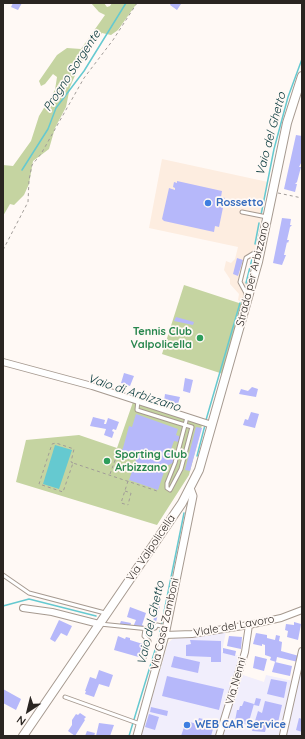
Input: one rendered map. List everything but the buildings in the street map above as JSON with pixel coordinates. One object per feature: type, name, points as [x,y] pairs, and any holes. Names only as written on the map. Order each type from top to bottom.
[{"type":"main road","name":"Strada per Arbizzano","points":[[199,470],[248,296],[260,249],[287,123],[302,76]]},
{"type":"main road","name":"Via Valpolicella","points":[[23,736],[190,488],[199,470]]},
{"type":"street","points":[[3,362],[138,400],[186,420],[212,424]]},
{"type":"street","name":"Via Casa Zamboni","points":[[137,736],[164,635],[164,626],[193,496],[190,488]]},
{"type":"street","points":[[23,608],[52,612],[99,624]]},
{"type":"street","name":"Viale del Lavoro","points":[[164,635],[192,634],[249,625],[281,618],[302,610]]},
{"type":"street","name":"Via Nenni","points":[[219,736],[245,652],[249,625]]},
{"type":"street","points":[[283,735],[302,651]]},
{"type":"lane","points":[[242,212],[267,217]]},
{"type":"lane","points":[[248,296],[240,282],[246,258],[260,249]]},
{"type":"lane","points":[[186,420],[192,427],[182,469],[170,490],[167,488],[167,483],[175,463],[186,420]]},
{"type":"lane","points":[[3,575],[29,593],[106,614]]},
{"type":"lane","points":[[99,624],[144,629],[155,628],[157,625],[164,626]]},
{"type":"lane","points":[[144,629],[144,636],[148,641],[144,658]]},
{"type":"lane","points":[[65,697],[140,724]]},
{"type":"path","points":[[3,250],[28,202],[29,180],[32,165],[41,154],[84,78],[114,40],[137,3]]},
{"type":"path","points":[[272,192],[302,198]]},
{"type":"path","points":[[56,443],[74,449],[71,462],[73,463],[63,492],[39,484],[52,444],[56,443]]},
{"type":"path","points":[[110,475],[120,447]]},
{"type":"path","points":[[73,463],[157,491]]},
{"type":"path","points":[[124,491],[131,493],[128,505],[121,503],[124,491],[128,481]]},
{"type":"shaded area","points":[[162,159],[268,182],[255,251],[253,258],[248,260],[243,281],[248,283],[243,304],[238,300],[239,294],[230,284],[230,279],[224,270],[226,261],[231,263],[235,259],[238,247],[149,228]]},
{"type":"shaded area","points":[[226,631],[222,652],[240,656],[240,674],[264,682],[266,675],[293,681],[302,649],[302,736],[141,736],[168,643],[175,637]]},
{"type":"green space","points":[[91,3],[104,3],[107,7],[112,3],[137,3],[118,30],[111,35],[102,33],[80,64],[70,87],[66,107],[55,128],[49,149],[33,161],[29,184],[24,195],[14,205],[10,204],[3,216],[3,165],[13,166],[31,141],[39,116],[55,90],[57,77],[53,74],[45,84],[41,86],[39,81],[57,55],[67,48],[81,49],[105,15],[99,12]]},
{"type":"green space","name":"Tennis Club Valpolicella","points":[[184,285],[242,304],[223,374],[162,354]]},
{"type":"green space","name":"Sporting Club Arbizzano","points":[[133,402],[202,425],[189,475],[157,525],[16,482],[26,440],[79,435],[117,448]]},
{"type":"water","points":[[55,445],[72,450],[59,489],[43,484]]},
{"type":"waterway","name":"Progno Sorgente","points":[[22,170],[48,129],[56,108],[84,71],[126,3]]},
{"type":"waterway","name":"Vaio del Ghetto","points":[[261,215],[274,149],[288,97],[302,59]]},
{"type":"waterway","name":"Vaio del Ghetto","points":[[255,244],[259,223]]},
{"type":"waterway","name":"Vaio del Ghetto","points":[[246,283],[252,259]]},
{"type":"waterway","name":"Vaio del Ghetto","points":[[206,420],[240,303]]},
{"type":"waterway","name":"Vaio del Ghetto","points":[[197,456],[205,425]]},
{"type":"waterway","name":"Vaio del Ghetto","points":[[129,736],[159,637],[184,513]]},
{"type":"waterway","points":[[3,606],[29,599],[96,616]]},
{"type":"place","name":"Rossetto","points":[[208,203]]},
{"type":"place","name":"Tennis Club Valpolicella","points":[[200,338]]},
{"type":"place","name":"Sporting Club Arbizzano","points":[[107,461]]},
{"type":"place","name":"WEB CAR Service","points":[[187,725]]},
{"type":"water label","name":"Vaio di Arbizzano","points":[[134,393]]}]
